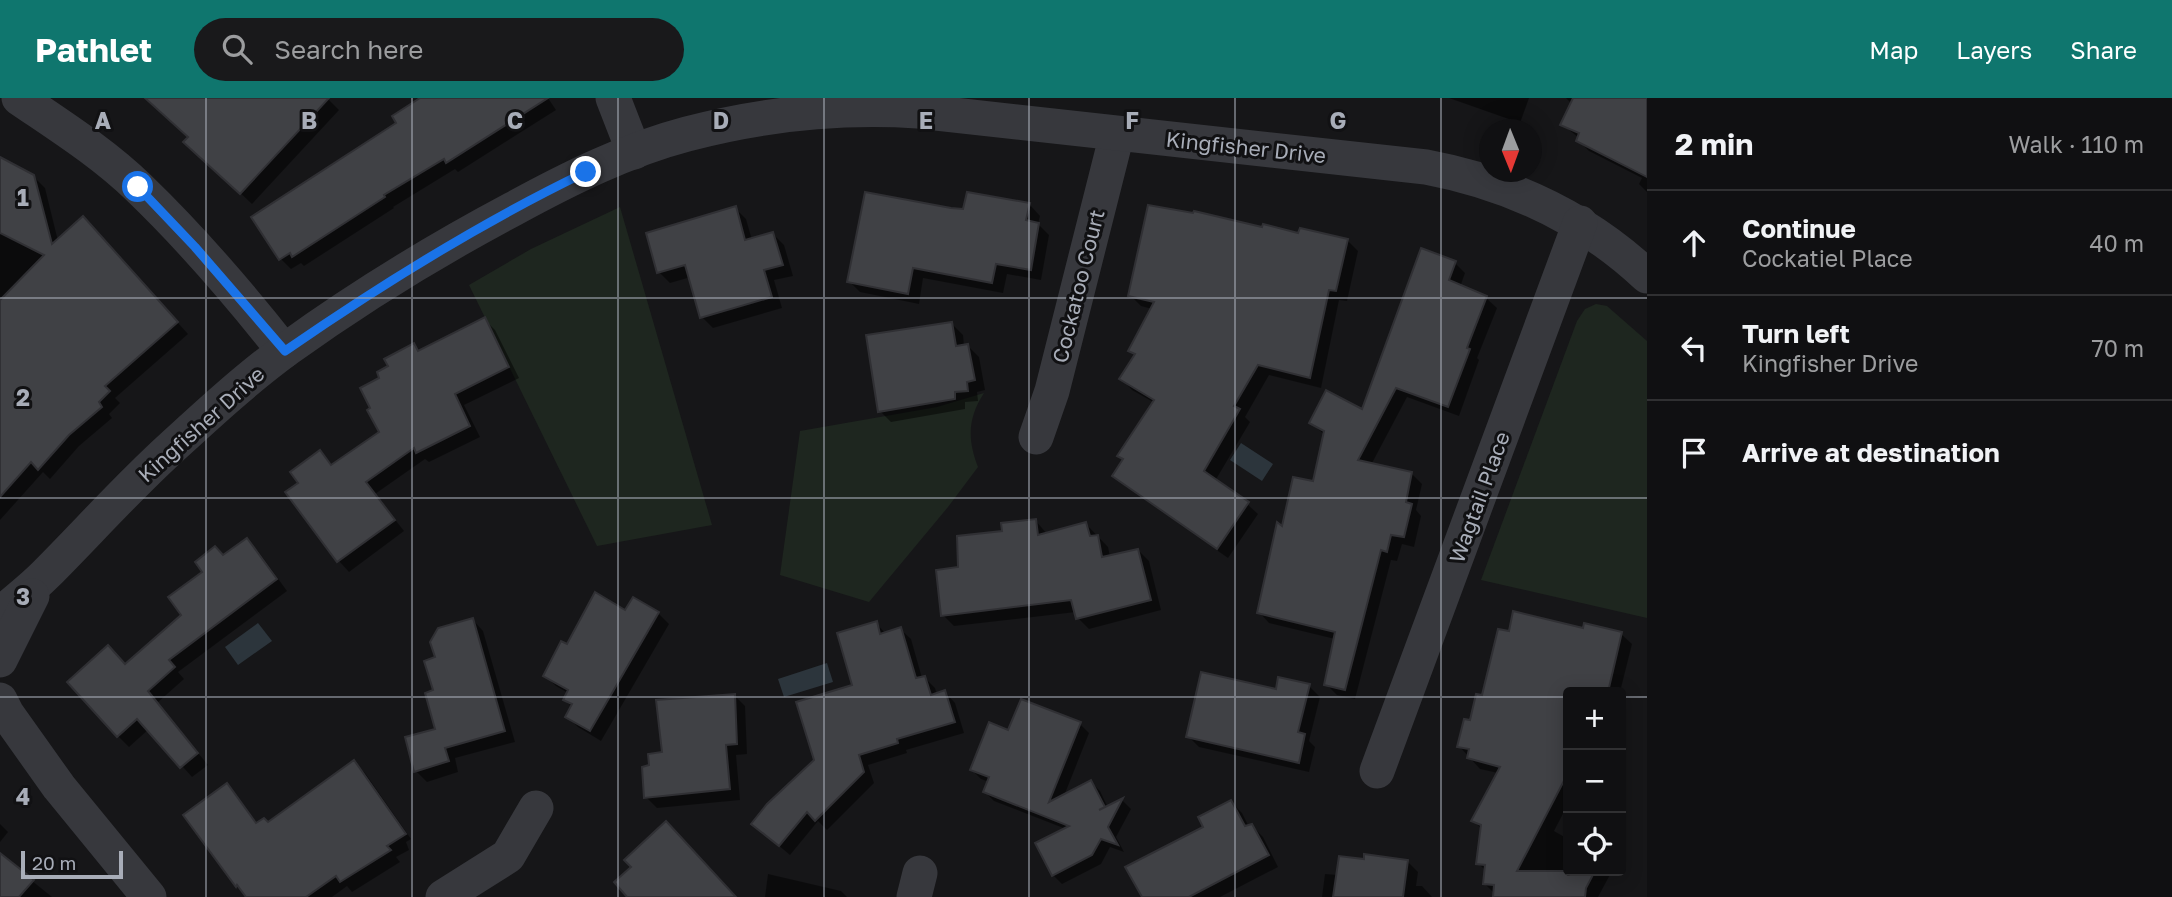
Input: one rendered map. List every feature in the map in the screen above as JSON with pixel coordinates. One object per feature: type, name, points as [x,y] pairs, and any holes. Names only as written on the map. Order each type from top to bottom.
[{"type":"street","points":[[19,98],[77,138],[138,187],[195,247],[285,351]]},
{"type":"street","points":[[613,98],[635,152]]},
{"type":"street","name":"Kingfisher Drive","points":[[0,615],[42,578],[169,450],[285,351],[410,267],[537,196],[635,152],[685,134],[740,122],[842,109],[918,111],[1385,162],[1459,173],[1526,196],[1580,223],[1613,246],[1647,276]]},
{"type":"street","name":"Cockatoo Court","points":[[1036,437],[1052,391],[1117,134]]},
{"type":"street","name":"Wagtail Place","points":[[1377,771],[1580,223]]},
{"type":"street","name":"Kingfisher Drive","points":[[0,660],[42,578]]},
{"type":"street","points":[[0,700],[7,714],[60,787],[149,897]]},
{"type":"street","points":[[0,744],[60,787]]},
{"type":"street","points":[[443,897],[508,856],[536,808]]},
{"type":"shaded area","points":[[620,207],[712,525],[597,546],[469,285],[531,249]]},
{"type":"shaded area","points":[[1596,304],[1607,306],[1647,341],[1647,618],[1481,580],[1577,321],[1585,309]]},
{"type":"shaded area","points":[[984,393],[975,411],[971,428],[972,447],[978,467],[869,602],[780,575],[800,431],[937,407]]},
{"type":"shaded area","points":[[1241,443],[1273,464],[1262,481],[1230,460]]},
{"type":"shaded area","points":[[258,623],[272,641],[238,665],[225,647]]},
{"type":"shaded area","points":[[827,663],[833,682],[784,697],[778,679]]},
{"type":"building","points":[[145,98],[329,98],[240,194],[183,142],[188,137]]},
{"type":"building","points":[[420,98],[548,98],[446,163],[444,159],[384,195],[385,197],[292,257],[290,253],[279,260],[251,217],[396,123],[392,116]]},
{"type":"building","points":[[1573,98],[1647,98],[1647,177],[1576,141],[1579,133],[1560,125]]},
{"type":"building","points":[[0,157],[34,175],[52,244],[83,216],[178,322],[105,386],[110,391],[99,402],[102,407],[69,435],[38,470],[31,462],[0,497],[0,300],[44,255],[0,233]]},
{"type":"building","points":[[865,192],[963,209],[967,192],[1030,203],[1026,220],[1039,223],[1031,270],[996,264],[992,283],[913,268],[908,294],[847,282]]},
{"type":"building","points":[[1148,205],[1193,213],[1194,211],[1298,233],[1300,228],[1348,239],[1336,291],[1329,290],[1310,378],[1258,365],[1234,406],[1240,409],[1204,471],[1249,502],[1217,549],[1112,476],[1123,459],[1117,456],[1154,400],[1119,379],[1135,354],[1128,351],[1154,302],[1128,296]]},
{"type":"building","points":[[736,206],[745,240],[773,232],[783,265],[764,270],[772,297],[700,318],[685,265],[657,273],[646,233]]},
{"type":"building","points":[[1421,248],[1456,261],[1449,280],[1487,296],[1448,407],[1396,388],[1358,460],[1412,472],[1406,502],[1412,504],[1404,537],[1391,535],[1387,552],[1381,550],[1345,690],[1324,685],[1335,632],[1257,613],[1277,522],[1282,526],[1293,477],[1313,481],[1324,431],[1309,423],[1326,390],[1362,409]]},
{"type":"building","points":[[485,317],[509,367],[455,394],[470,426],[416,453],[414,448],[366,482],[395,520],[337,562],[285,492],[298,483],[290,472],[320,450],[331,465],[379,432],[367,410],[370,408],[360,388],[379,378],[377,372],[388,366],[384,359],[414,343],[418,351]]},
{"type":"building","points":[[952,322],[956,346],[968,344],[975,380],[967,382],[968,391],[955,392],[955,399],[878,412],[866,335]]},
{"type":"building","points":[[1036,519],[1038,535],[1086,522],[1090,536],[1098,535],[1102,557],[1138,549],[1151,600],[1076,619],[1071,600],[941,616],[936,570],[958,567],[957,536],[1002,531],[1001,523]]},
{"type":"building","points":[[247,538],[277,579],[169,660],[175,667],[148,691],[198,753],[180,768],[137,719],[117,737],[67,682],[108,645],[125,664],[181,615],[168,597],[202,572],[195,562],[215,546],[223,555]]},
{"type":"building","points":[[595,592],[625,610],[633,597],[659,612],[590,731],[565,717],[572,704],[563,700],[568,690],[543,676],[561,641],[567,644]]},
{"type":"building","points":[[1513,611],[1583,628],[1584,623],[1622,632],[1609,687],[1563,687],[1563,783],[1517,871],[1563,871],[1563,876],[1592,876],[1585,897],[1493,897],[1494,885],[1483,884],[1485,865],[1476,864],[1481,825],[1471,821],[1500,767],[1467,758],[1469,749],[1457,747],[1464,719],[1470,720],[1476,694],[1482,695],[1498,629],[1509,631]]},
{"type":"building","points":[[473,618],[505,731],[445,748],[449,761],[414,772],[405,737],[435,729],[425,693],[433,690],[424,661],[435,657],[430,642],[438,628]]},
{"type":"building","points":[[877,621],[880,634],[901,627],[916,678],[925,676],[931,695],[945,690],[955,722],[897,739],[898,743],[859,755],[864,772],[815,821],[807,812],[779,846],[751,824],[767,804],[814,760],[796,702],[852,685],[837,633]]},
{"type":"building","points":[[1201,672],[1276,689],[1278,677],[1310,684],[1298,732],[1305,734],[1299,763],[1186,737]]},
{"type":"building","points":[[735,694],[737,744],[726,745],[730,789],[644,798],[642,767],[649,765],[648,754],[662,752],[656,700]]},
{"type":"building","points":[[1021,699],[1081,722],[1049,802],[1091,780],[1105,807],[1123,798],[1108,827],[1118,845],[1101,839],[1092,855],[1052,876],[1035,843],[1069,826],[983,792],[989,777],[970,770],[989,722],[1008,730]]},
{"type":"building","points":[[354,760],[406,834],[387,846],[391,850],[340,882],[336,876],[306,897],[246,897],[183,815],[227,783],[256,823],[264,818],[268,822]]},
{"type":"building","points":[[1231,800],[1245,826],[1252,824],[1269,855],[1189,897],[1142,897],[1125,867],[1203,827],[1198,817]]},
{"type":"building","points":[[666,821],[736,897],[627,897],[614,882],[631,867],[624,860]]},
{"type":"building","points":[[0,853],[34,880],[19,897],[0,897]]},
{"type":"building","points":[[1364,854],[1408,860],[1403,897],[1333,897],[1339,856],[1364,859]]},
{"type":"route","points":[[138,187],[195,247],[285,351],[352,304],[472,230],[586,172]]}]
